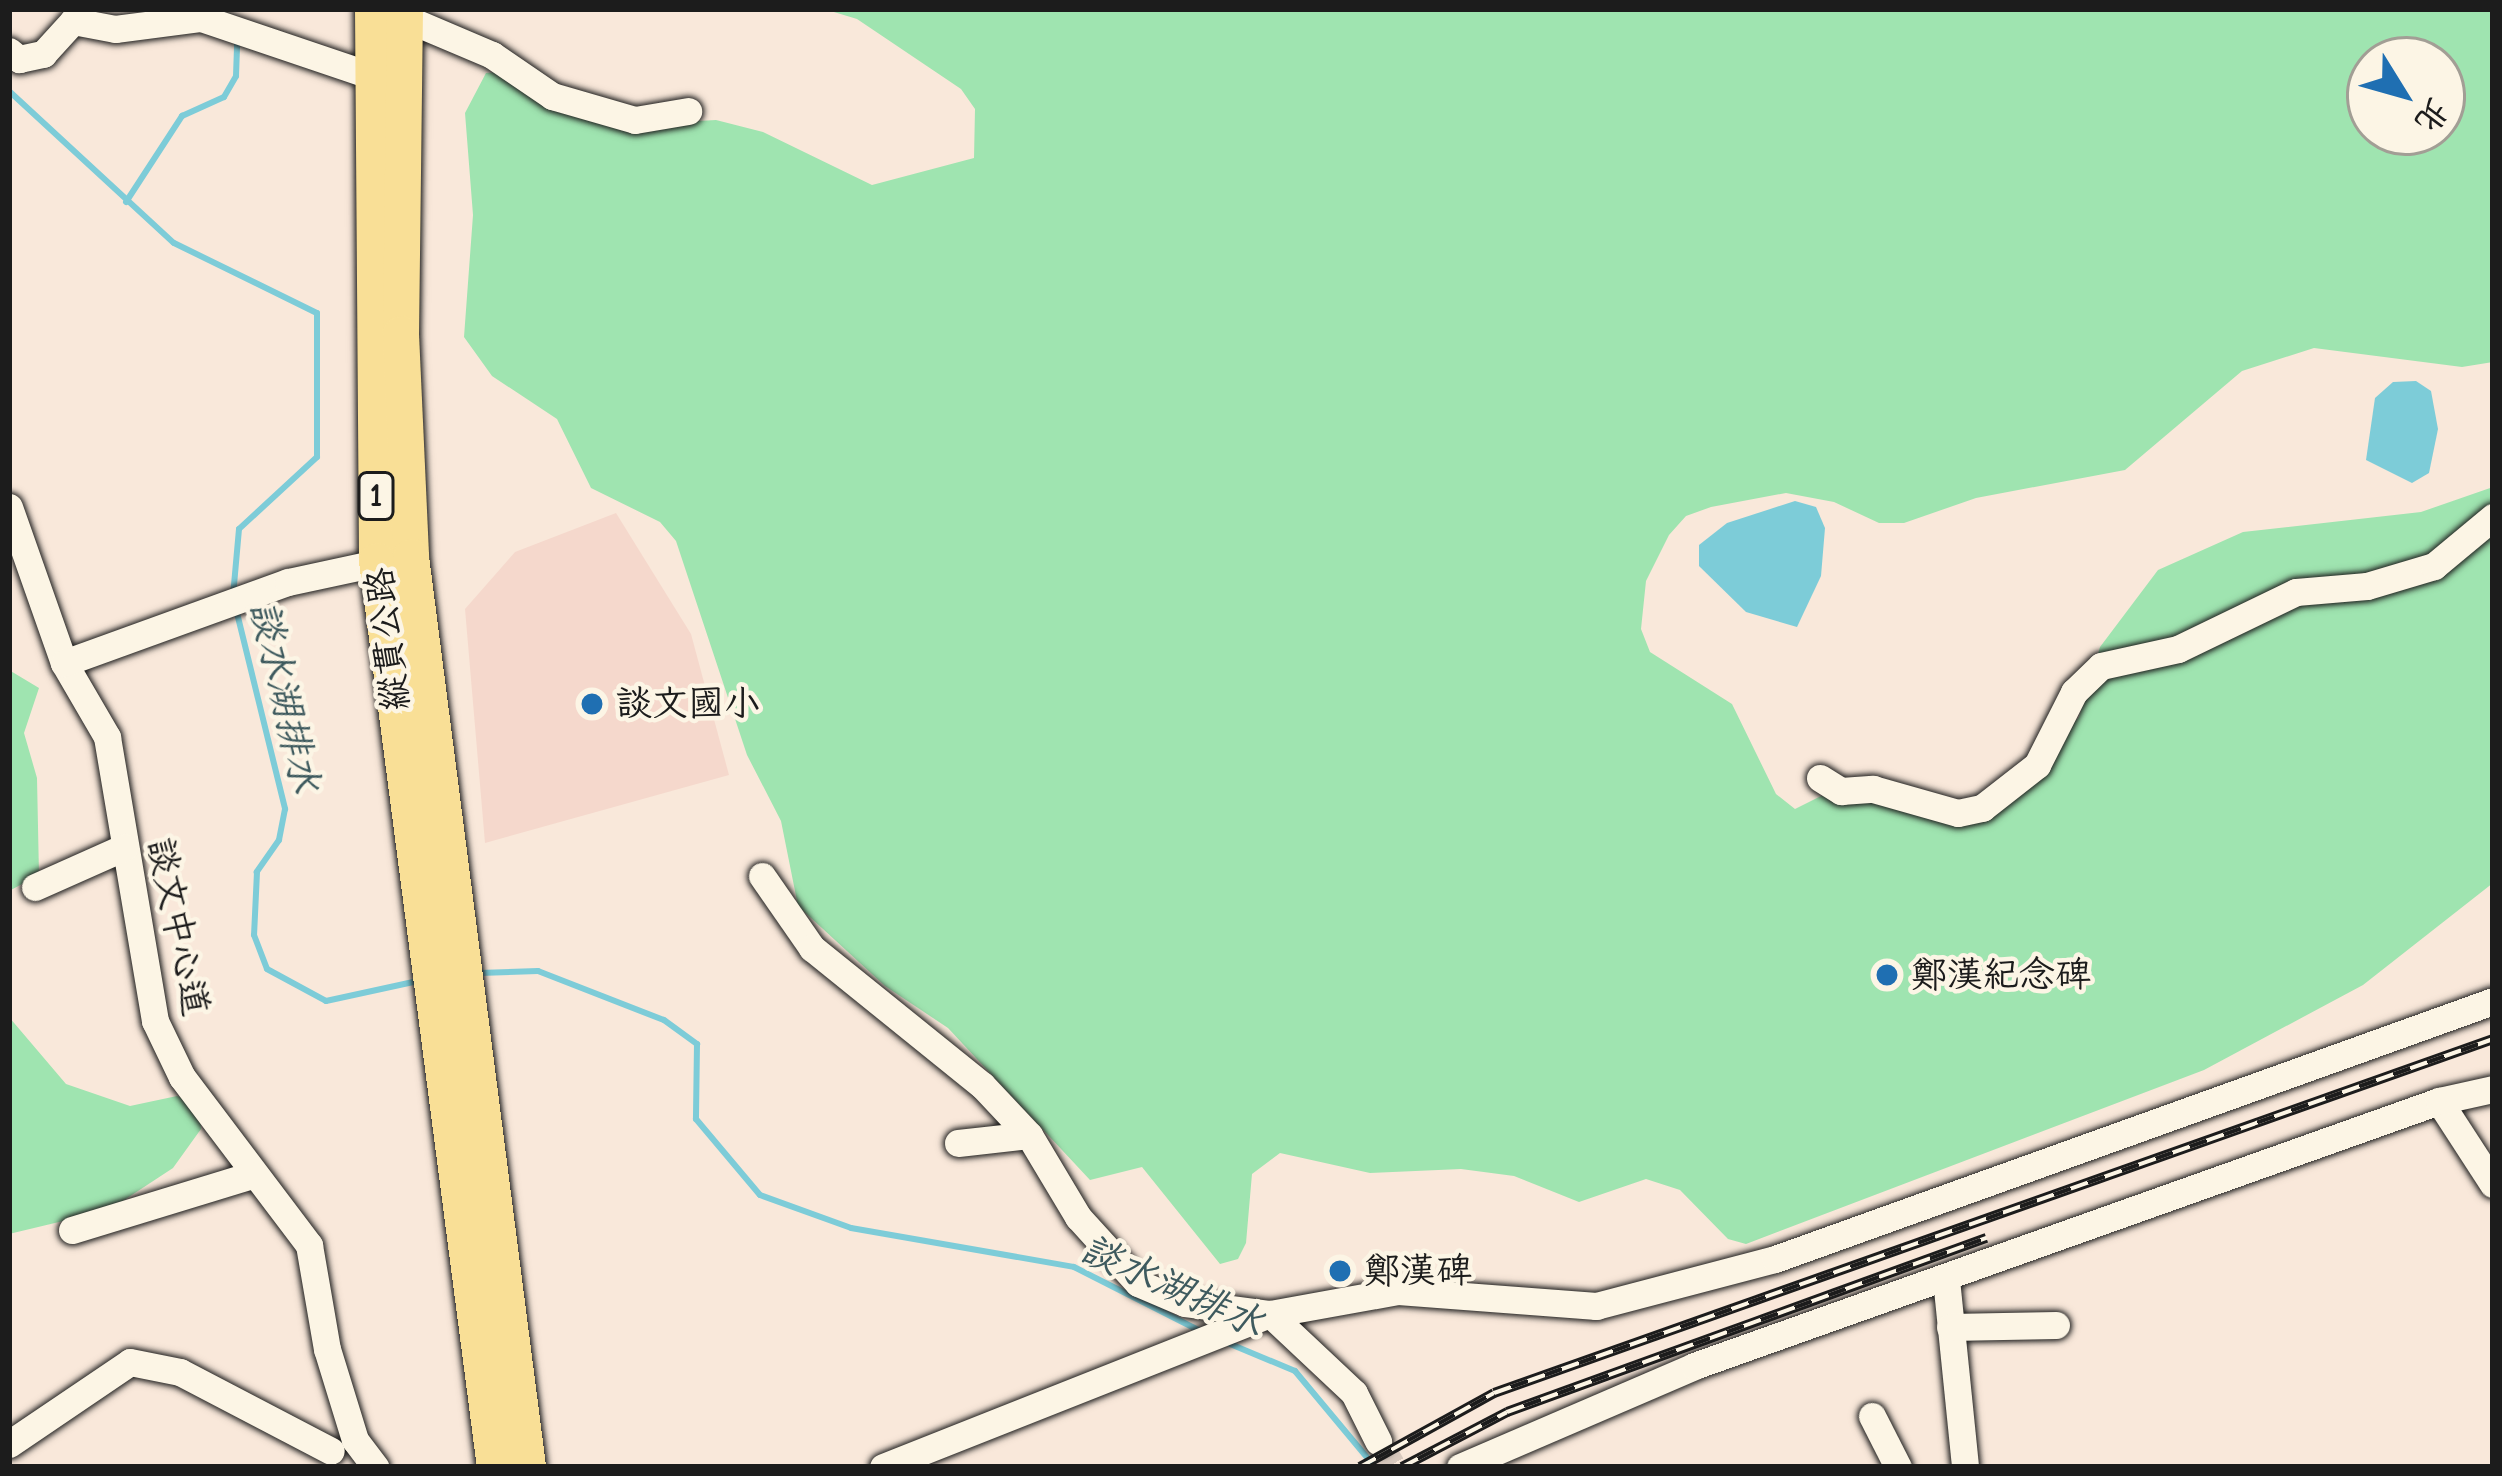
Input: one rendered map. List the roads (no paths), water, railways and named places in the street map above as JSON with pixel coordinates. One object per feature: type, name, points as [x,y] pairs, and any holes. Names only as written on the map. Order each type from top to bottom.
[{"type":"main road","name":"縱貫公路","points":[[394,12],[388,75],[394,559],[457,1055]]},
{"type":"main road","name":"1","points":[[457,1055],[495,1467]]},
{"type":"main road","name":"1","points":[[457,1055],[528,1467]]},
{"type":"street","points":[[394,12],[492,55],[568,101],[635,120],[688,111]]},
{"type":"street","points":[[9,52],[19,59],[43,54],[74,21],[115,28],[201,18],[388,75]]},
{"type":"street","name":"談文中心道","points":[[9,507],[64,662],[106,737],[155,1021],[182,1077],[309,1245],[327,1349],[335,1453],[375,1467]]},
{"type":"street","points":[[1820,778],[1841,791],[1873,788],[1958,813],[1982,808],[2037,765],[2074,692],[2101,666],[2178,649],[2296,592],[2367,586],[2434,566],[2493,518]]},
{"type":"street","points":[[64,662],[287,582],[394,559]]},
{"type":"street","points":[[34,887],[125,847]]},
{"type":"street","points":[[762,876],[812,948],[982,1085],[1029,1135],[1078,1217],[1138,1283],[1185,1303],[1270,1314],[1354,1393],[1378,1441]]},
{"type":"street","points":[[883,1467],[1162,1351],[1270,1314],[1398,1292],[1596,1306],[1775,1259],[2493,1001]]},
{"type":"street","points":[[1460,1467],[1694,1366],[2439,1101],[2493,1090]]},
{"type":"street","points":[[2439,1101],[2493,1184]]},
{"type":"street","points":[[958,1143],[1029,1135]]},
{"type":"street","points":[[72,1230],[252,1175]]},
{"type":"street","points":[[1946,1279],[1965,1467]]},
{"type":"street","points":[[1950,1327],[2056,1325]]},
{"type":"street","points":[[9,1444],[130,1363],[180,1372],[335,1453]]},
{"type":"street","points":[[1872,1416],[1898,1467]]},
{"type":"water","points":[[2416,381],[2431,391],[2438,429],[2429,473],[2412,483],[2366,460],[2375,398],[2393,382]]},
{"type":"water","points":[[1795,501],[1816,507],[1825,528],[1821,576],[1797,627],[1746,612],[1699,566],[1699,545],[1727,523]]},
{"type":"waterway","points":[[126,202],[182,116],[224,97],[236,76],[237,40]]},
{"type":"waterway","name":"談水湖排水","points":[[9,91],[174,243],[317,313],[317,457],[239,529],[233,596]]},
{"type":"waterway","name":"談水湖排水","points":[[236,609],[285,809],[279,840],[257,872],[254,935],[267,969],[326,1001],[418,981]]},
{"type":"waterway","name":"談水湖排水","points":[[479,973],[538,971],[664,1020],[697,1044],[696,1119],[760,1195],[851,1228],[1074,1267],[1200,1331]]},
{"type":"waterway","name":"談水湖排水","points":[[1223,1341],[1295,1371],[1375,1467]]},
{"type":"tunnel","points":[[1378,1441],[1393,1467]]},
{"type":"railway","points":[[1360,1467],[1494,1393],[2493,1039]]},
{"type":"railway","points":[[1402,1467],[1507,1412],[1986,1238]]},
{"type":"place","name":"談文國小","points":[[592,704]]},
{"type":"place","name":"鄭漢紀念碑","points":[[1887,975]]},
{"type":"place","name":"鄭漢碑","points":[[1340,1271]]}]
